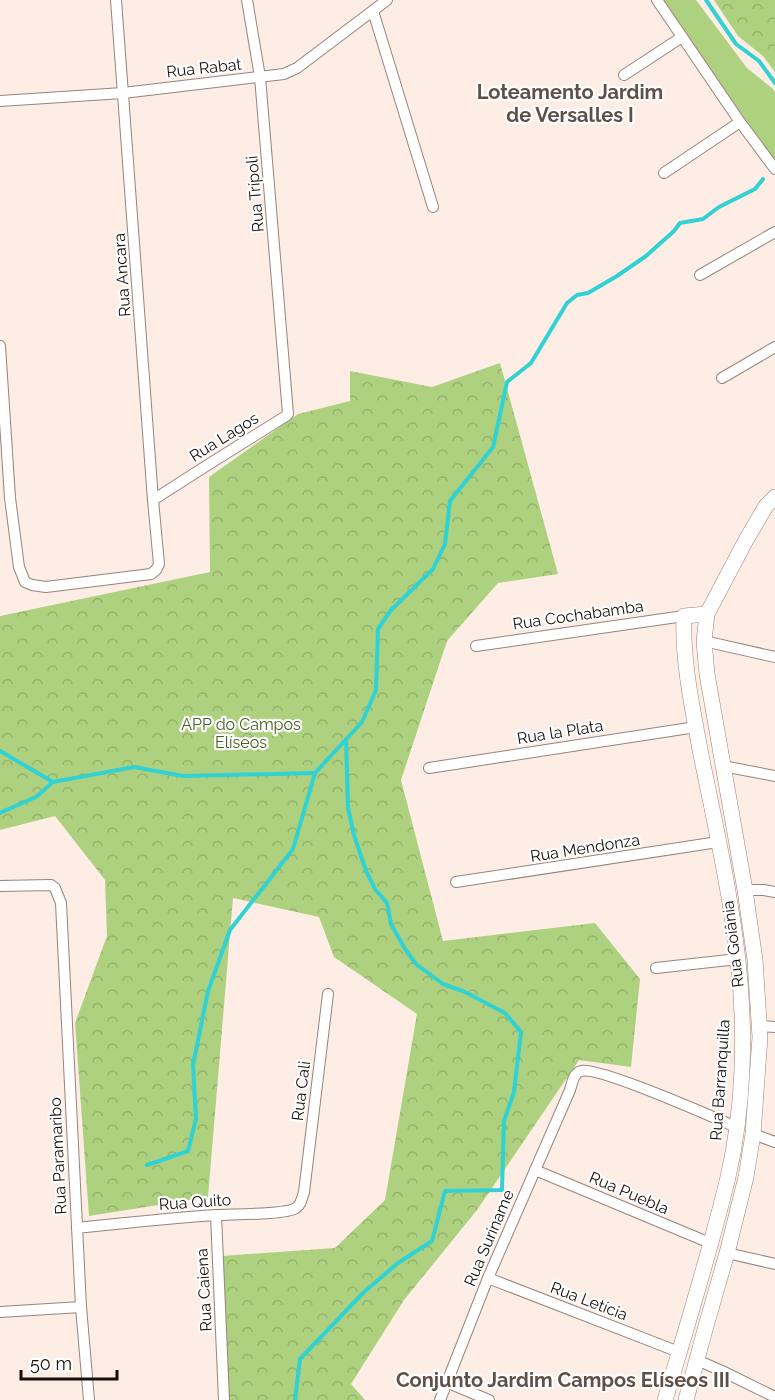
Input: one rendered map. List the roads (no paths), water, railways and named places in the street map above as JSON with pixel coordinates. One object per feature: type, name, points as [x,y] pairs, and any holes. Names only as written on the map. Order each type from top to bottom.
[{"type":"street","name":"Rua Ancara","points":[[5,499],[19,567],[25,582],[32,585],[46,587],[151,574],[159,564],[116,0]]},
{"type":"street","name":"Rua Trípoli","points":[[247,0],[260,77],[286,387]]},
{"type":"street","name":"Rua Rabat","points":[[0,101],[123,93],[284,74],[297,68],[387,0]]},
{"type":"street","points":[[657,0],[775,169]]},
{"type":"street","points":[[373,11],[433,207]]},
{"type":"street","points":[[624,75],[682,37]]},
{"type":"street","points":[[664,173],[740,122]]},
{"type":"street","points":[[700,275],[775,232]]},
{"type":"street","points":[[0,345],[5,499]]},
{"type":"street","points":[[723,378],[775,347]]},
{"type":"street","name":"Rua Lagos","points":[[153,500],[286,416],[288,408],[286,387]]},
{"type":"street","name":"Rua Goiânia","points":[[686,1400],[746,1177],[765,1030],[745,890],[707,674],[704,641],[707,614],[737,555],[772,505]]},
{"type":"street","points":[[684,616],[707,614]]},
{"type":"street","name":"Rua Cochabamba","points":[[476,646],[684,616]]},
{"type":"street","name":"Rua Barranquilla","points":[[666,1400],[728,1176],[736,1127],[744,1038],[738,958],[696,727],[683,644],[684,616]]},
{"type":"street","points":[[704,641],[775,657]]},
{"type":"street","name":"Rua la Plata","points":[[429,768],[696,727]]},
{"type":"street","points":[[723,766],[775,776]]},
{"type":"street","name":"Rua Mendonza","points":[[456,882],[718,842]]},
{"type":"street","name":"Rua Paramaribo","points":[[0,886],[51,885],[59,897],[81,1307],[89,1400]]},
{"type":"street","points":[[745,890],[775,892]]},
{"type":"street","points":[[656,968],[738,958]]},
{"type":"street","name":"Rua Cali","points":[[304,1192],[328,994]]},
{"type":"street","points":[[744,1038],[765,1030]]},
{"type":"street","name":"Rua Suriname","points":[[440,1400],[488,1278],[575,1074],[585,1071],[603,1074],[736,1127]]},
{"type":"street","points":[[753,1134],[775,1142]]},
{"type":"street","name":"Rua Puebla","points":[[535,1170],[710,1243]]},
{"type":"street","name":"Rua Quito","points":[[77,1228],[291,1210],[298,1207],[304,1192]]},
{"type":"street","name":"Rua Caiena","points":[[216,1215],[224,1400]]},
{"type":"street","points":[[727,1253],[775,1264]]},
{"type":"street","name":"Rua Letícia","points":[[488,1278],[679,1352]]},
{"type":"street","points":[[0,1312],[81,1307]]},
{"type":"street","points":[[697,1360],[775,1397]]},
{"type":"street","points":[[446,1382],[489,1400]]},
{"type":"waterway","points":[[706,0],[736,44],[759,61],[775,83]]},
{"type":"waterway","points":[[147,1165],[188,1151],[196,1119],[193,1065],[208,991],[230,930],[293,849],[315,773],[362,722],[376,690],[378,629],[391,610],[433,569],[445,544],[450,501],[493,447],[507,382],[531,363],[567,303],[577,295],[588,293],[646,256],[680,223],[703,219],[719,207],[755,189],[763,179]]},
{"type":"waterway","points":[[295,1400],[300,1359],[364,1292],[398,1263],[432,1241],[445,1191],[502,1190],[504,1121],[514,1092],[521,1032],[505,1013],[465,992],[443,984],[416,964],[405,949],[391,924],[387,903],[375,889],[366,871],[354,835],[348,808],[346,740]]},
{"type":"waterway","points":[[0,751],[53,782]]},
{"type":"waterway","points":[[0,813],[36,797],[53,782],[134,767],[183,776],[315,773]]},
{"type":"district","name":"Loteamento Jardim de Versalles I","points":[[570,104]]},
{"type":"district","name":"Conjunto Jardim Campos Elíseos III","points":[[563,1380]]},
{"type":"park label","name":"APP do Campos Elíseos","points":[[241,733]]}]
